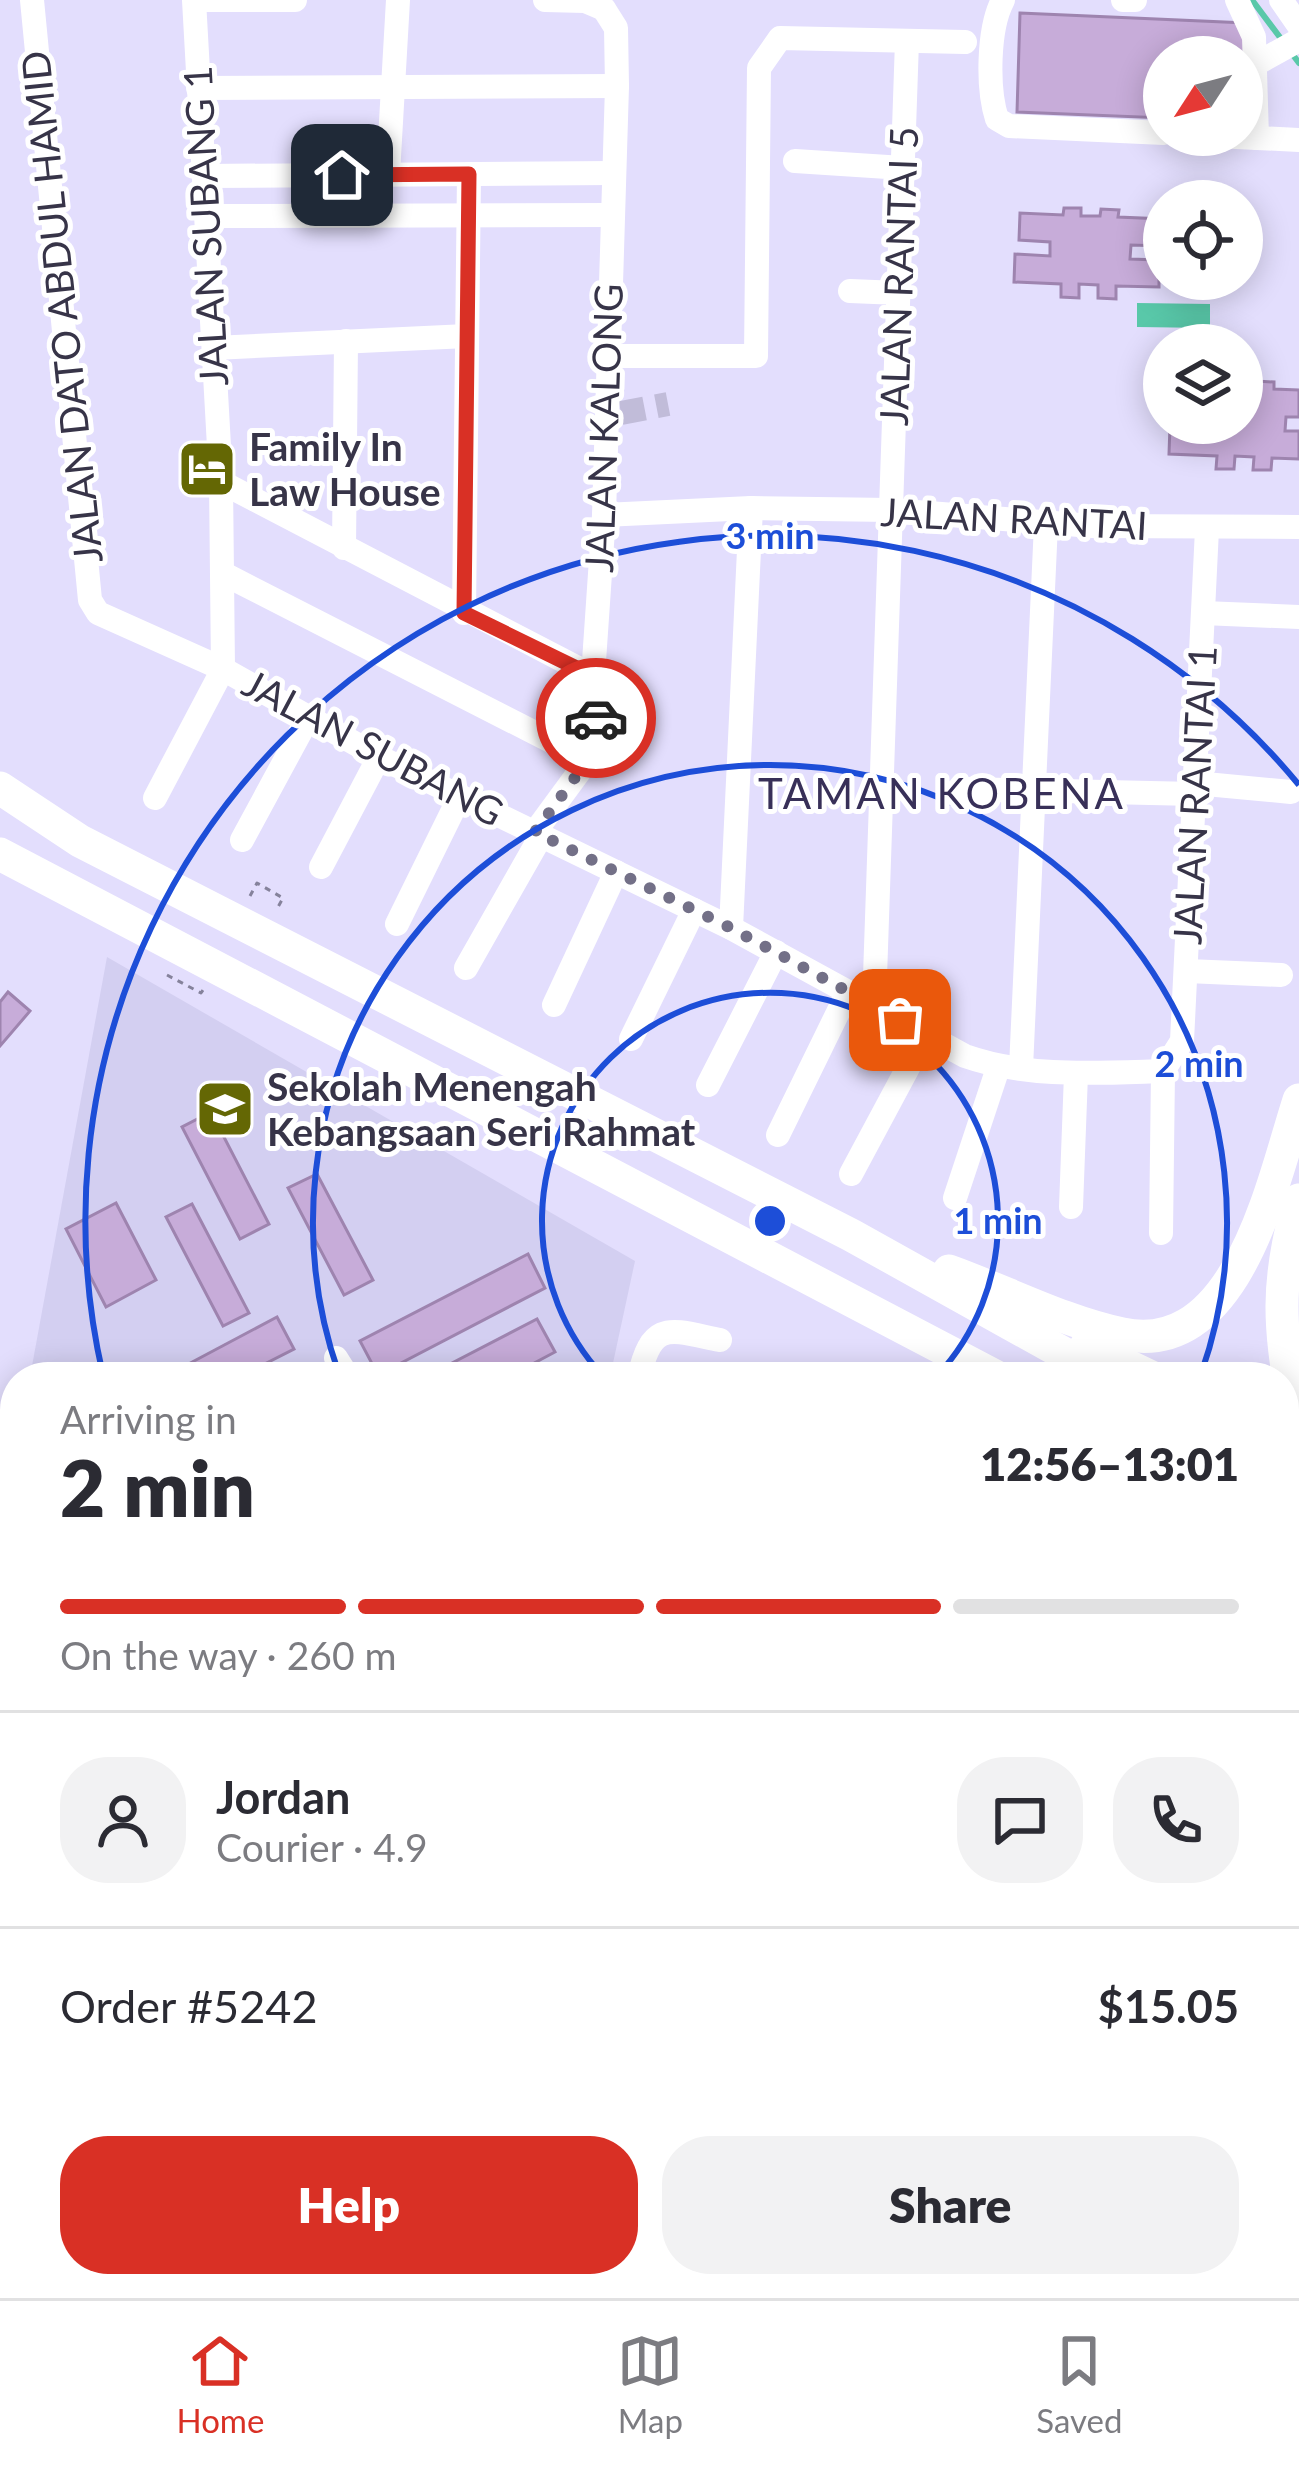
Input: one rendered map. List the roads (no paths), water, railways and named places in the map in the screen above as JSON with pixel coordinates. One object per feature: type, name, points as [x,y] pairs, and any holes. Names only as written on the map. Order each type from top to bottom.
[{"type":"highway","points":[[0,788],[80,841],[851,1235],[1119,1362]]},
{"type":"highway","points":[[0,854],[967,1362]]},
{"type":"highway","points":[[851,1235],[1091,1325],[1127,1336],[1165,1335],[1200,1316],[1228,1285],[1250,1247],[1299,1100]]},
{"type":"highway","points":[[1287,1362],[1279,1303],[1281,1265],[1299,1200]]},
{"type":"highway","points":[[851,1235],[1079,1362]]},
{"type":"highway","points":[[936,1346],[957,1362]]},
{"type":"street","name":"JALAN DATO ABDUL HAMID","points":[[32,0],[90,600],[98,613]]},
{"type":"street","name":"JALAN SUBANG 1","points":[[194,0],[221,482],[223,669]]},
{"type":"street","points":[[204,0],[295,0]]},
{"type":"street","points":[[388,174],[398,0]]},
{"type":"street","points":[[545,0],[609,4]]},
{"type":"street","points":[[1003,0],[996,14],[992,104],[997,118],[1009,126],[1143,133]]},
{"type":"street","points":[[1123,0],[1135,0]]},
{"type":"street","points":[[1237,0],[1265,60],[1263,77]]},
{"type":"street","points":[[1281,0],[1299,26]]},
{"type":"street","name":"JALAN KALONG","points":[[466,968],[538,834],[586,759],[597,710],[593,676],[614,414],[606,356],[617,86],[616,28],[609,4]]},
{"type":"street","points":[[606,356],[756,356],[760,68],[766,52],[780,38],[965,42]]},
{"type":"street","points":[[1265,60],[1299,40]]},
{"type":"street","name":"JALAN RANTAI 5","points":[[874,1006],[907,41]]},
{"type":"street","points":[[198,88],[617,86]]},
{"type":"street","points":[[1263,138],[1299,140]]},
{"type":"street","points":[[795,161],[903,168]]},
{"type":"street","points":[[205,176],[613,173]]},
{"type":"street","points":[[464,613],[469,174]]},
{"type":"street","points":[[207,216],[612,215]]},
{"type":"street","points":[[850,291],[898,293]]},
{"type":"street","points":[[214,348],[467,336]]},
{"type":"street","points":[[344,548],[346,341]]},
{"type":"street","points":[[221,482],[464,613],[593,676]]},
{"type":"street","points":[[731,928],[751,508]]},
{"type":"street","name":"JALAN RANTAI","points":[[604,515],[751,508],[891,510],[1046,524],[1299,527]]},
{"type":"street","points":[[955,1198],[1010,1068],[1034,787],[1046,524]]},
{"type":"street","name":"JALAN RANTAI 1","points":[[1161,1232],[1168,1065],[1182,1041],[1187,971],[1208,529]]},
{"type":"street","points":[[222,573],[586,759]]},
{"type":"street","name":"JALAN SUBANG","points":[[98,613],[223,669],[379,757],[731,928],[926,1034],[1010,1068],[1076,1074],[1168,1065]]},
{"type":"street","points":[[1203,614],[1299,617]]},
{"type":"street","points":[[155,798],[223,669]]},
{"type":"street","points":[[242,840],[308,718]]},
{"type":"street","points":[[322,867],[379,757]]},
{"type":"street","points":[[965,789],[1291,792]]},
{"type":"street","points":[[397,924],[460,796]]},
{"type":"street","points":[[554,1005],[616,872]]},
{"type":"street","points":[[631,1039],[694,910]]},
{"type":"street","points":[[707,1085],[776,952]]},
{"type":"street","points":[[1187,971],[1281,975]]},
{"type":"street","points":[[778,1135],[848,992]]},
{"type":"street","points":[[851,1174],[926,1034]]},
{"type":"street","points":[[1071,1207],[1076,1074]]},
{"type":"street","points":[[643,1362],[646,1348],[658,1334],[673,1330],[720,1340]]},
{"type":"waterway","points":[[1252,0],[1282,40]]},
{"type":"waterway","points":[[1290,51],[1299,63]]},
{"type":"tunnel","points":[[621,413],[668,404]]},
{"type":"place","name":"Family In Law House","points":[[207,469]]},
{"type":"place","name":"Sekolah Menengah Kebangsaan Seri Rahmat","points":[[225,1109]]},
{"type":"district","name":"TAMAN KOBENA","points":[[942,794]]}]
